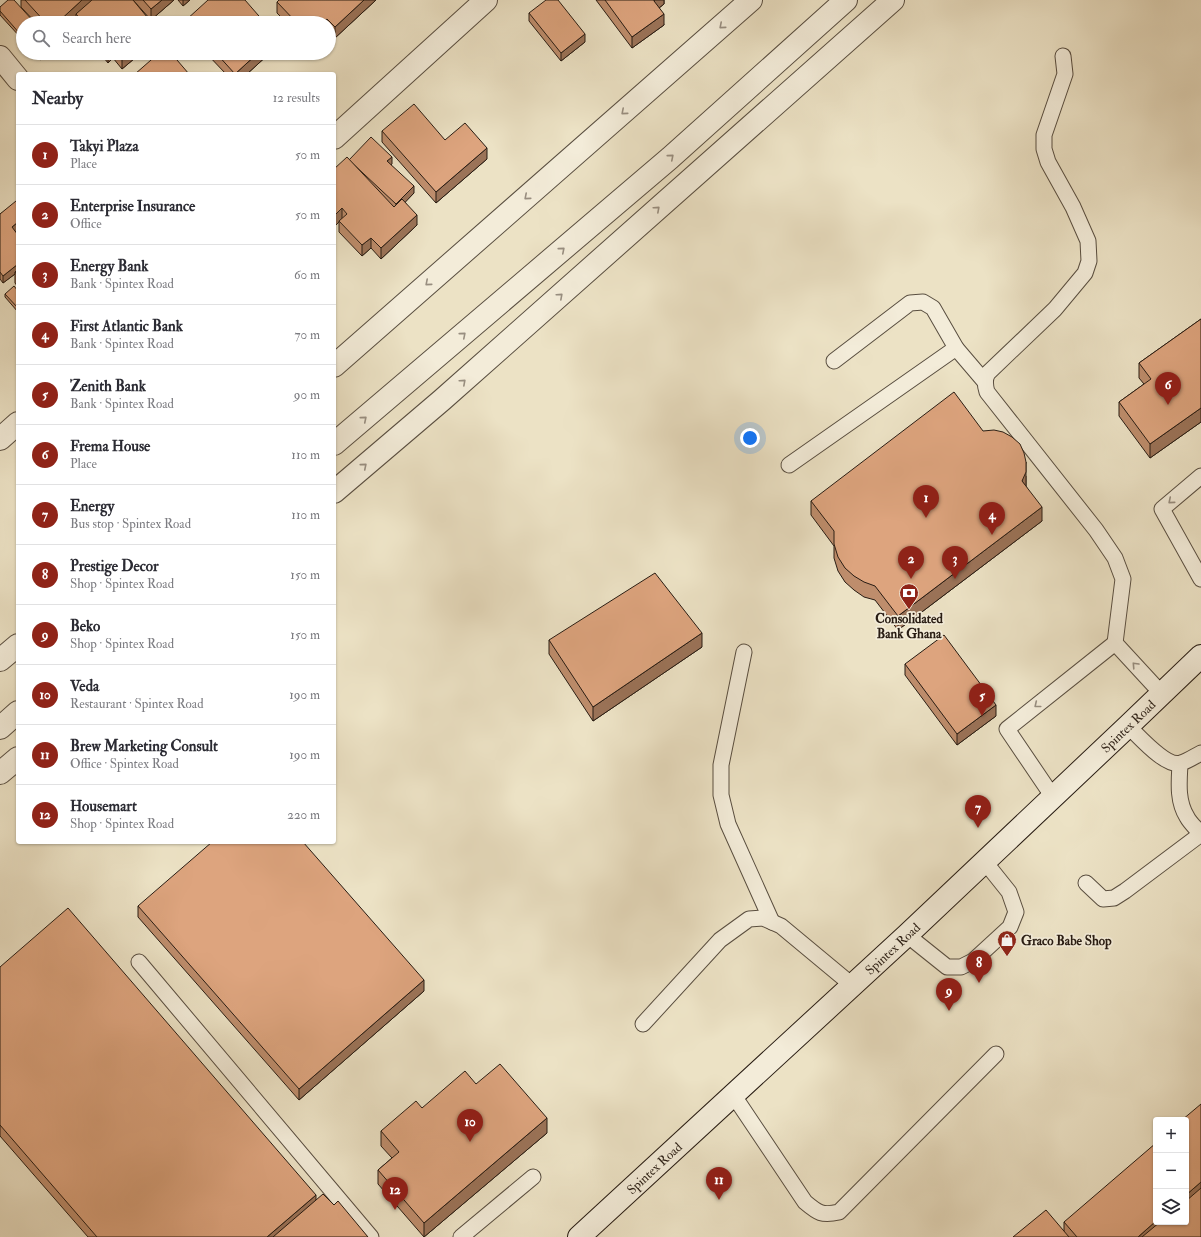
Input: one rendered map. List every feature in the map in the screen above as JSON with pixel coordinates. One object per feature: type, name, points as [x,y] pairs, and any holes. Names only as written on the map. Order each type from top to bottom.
[{"type":"street","points":[[336,136],[486,0]]},
{"type":"street","points":[[336,364],[751,0]]},
{"type":"street","points":[[336,442],[670,158],[846,0]]},
{"type":"street","points":[[336,490],[442,400],[893,0]]},
{"type":"street","points":[[0,57],[16,76]]},
{"type":"street","points":[[0,439],[16,425]]},
{"type":"street","points":[[0,660],[16,646]]},
{"type":"street","name":"Spintex Road","points":[[579,1237],[908,935],[1201,657]]},
{"type":"street","points":[[0,728],[16,714]]},
{"type":"street","points":[[0,773],[16,760]]},
{"type":"lane","points":[[1053,797],[1007,729],[1115,643],[1123,579],[1115,558],[1096,530],[987,392],[985,382],[988,373],[1056,309],[1085,273],[1089,261],[1088,241],[1073,206],[1048,162],[1044,149],[1044,136],[1065,74],[1063,56]]},
{"type":"lane","points":[[834,361],[910,303],[923,302],[933,308],[956,348],[985,382]]},
{"type":"lane","points":[[789,465],[956,348]]},
{"type":"lane","points":[[1201,476],[1162,509],[1201,579]]},
{"type":"lane","points":[[1115,643],[1162,694]]},
{"type":"lane","points":[[744,652],[721,765],[721,795],[728,824],[772,922]]},
{"type":"lane","points":[[1128,726],[1164,759],[1171,763],[1180,764],[1201,753]]},
{"type":"lane","points":[[1086,883],[1103,899],[1114,898],[1201,834],[1186,817],[1182,805],[1179,791],[1180,764]]},
{"type":"lane","points":[[908,935],[947,967],[962,967],[973,961],[1010,927],[1016,912],[1009,892],[985,862]]},
{"type":"lane","points":[[643,1024],[720,940],[749,919],[763,918],[781,926],[852,985]]},
{"type":"lane","points":[[139,962],[371,1237]]},
{"type":"lane","points":[[734,1096],[805,1202],[816,1212],[829,1214],[839,1212],[996,1054]]},
{"type":"lane","points":[[461,1237],[533,1177]]},
{"type":"building","points":[[8,0],[14,0],[29,16],[16,16],[16,29],[0,11],[0,7]]},
{"type":"building","points":[[25,0],[82,0],[65,16],[40,16]]},
{"type":"building","points":[[92,0],[133,0],[146,16],[78,16],[76,14]]},
{"type":"building","points":[[143,0],[162,0],[151,9]]},
{"type":"building","points":[[208,0],[245,0],[259,16],[190,16]]},
{"type":"building","points":[[279,0],[364,0],[336,26],[336,16],[290,16],[277,2]]},
{"type":"building","points":[[546,0],[558,0],[585,34],[561,53],[529,13]]},
{"type":"building","points":[[605,0],[654,0],[664,14],[632,37]]},
{"type":"building","points":[[151,60],[177,60],[187,72],[137,72]]},
{"type":"building","points":[[222,60],[250,60],[237,72],[233,72]]},
{"type":"building","points":[[414,104],[445,140],[465,123],[487,148],[436,192],[382,131]]},
{"type":"building","points":[[371,137],[392,157],[387,161],[414,186],[396,204],[349,160]]},
{"type":"building","points":[[347,157],[394,207],[402,199],[417,215],[381,248],[371,238],[362,245],[339,221],[347,214],[342,208],[336,214],[336,167]]},
{"type":"building","points":[[16,201],[16,224],[12,227],[16,232],[16,266],[3,276],[0,272],[0,214]]},
{"type":"building","points":[[14,286],[16,288],[16,306],[5,294]]},
{"type":"building","points":[[1201,319],[1201,408],[1150,444],[1119,402],[1151,379],[1139,363]]},
{"type":"building","points":[[954,392],[983,431],[994,430],[1003,432],[1020,444],[1026,462],[1026,472],[1022,481],[1042,507],[898,616],[875,586],[854,576],[845,568],[838,557],[834,544],[834,531],[811,501]]},
{"type":"building","points":[[655,573],[702,633],[593,707],[549,640]]},
{"type":"building","points":[[944,635],[996,705],[957,734],[905,664]]},
{"type":"building","points":[[210,844],[305,844],[424,980],[299,1089],[138,906]]},
{"type":"building","points":[[68,908],[316,1195],[267,1237],[97,1237],[0,1125],[0,967]]},
{"type":"building","points":[[500,1064],[547,1118],[424,1223],[378,1170],[399,1152],[381,1131],[416,1101],[422,1108],[465,1071],[476,1084]]},
{"type":"building","points":[[1201,1104],[1201,1182],[1189,1192],[1189,1117],[1186,1117]]},
{"type":"building","points":[[1153,1146],[1153,1224],[1138,1237],[1077,1237],[1064,1222]]},
{"type":"building","points":[[1201,1188],[1201,1237],[1142,1237],[1156,1225],[1189,1225],[1189,1198]]},
{"type":"building","points":[[323,1194],[334,1205],[338,1201],[368,1237],[273,1237]]},
{"type":"building","points":[[1046,1210],[1069,1237],[1013,1237]]},
{"type":"place","name":"Frema House","points":[[1168,405]]},
{"type":"place","name":"Takyi Plaza","points":[[926,518]]},
{"type":"place","name":"First Atlantic Bank","points":[[992,535]]},
{"type":"place","name":"Enterprise Insurance","points":[[911,579]]},
{"type":"place","name":"Energy Bank","points":[[955,579]]},
{"type":"place","name":"Consolidated Bank Ghana","points":[[909,610]]},
{"type":"place","name":"Zenith Bank","points":[[982,716]]},
{"type":"place","name":"Energy","points":[[978,828]]},
{"type":"place","name":"Graco Babe Shop","points":[[1007,957]]},
{"type":"place","name":"Prestige Decor","points":[[979,983]]},
{"type":"place","name":"Beko","points":[[949,1011]]},
{"type":"place","name":"Veda","points":[[470,1142]]},
{"type":"place","name":"Brew Marketing Consult","points":[[719,1200]]},
{"type":"place","name":"Housemart","points":[[395,1210]]}]
